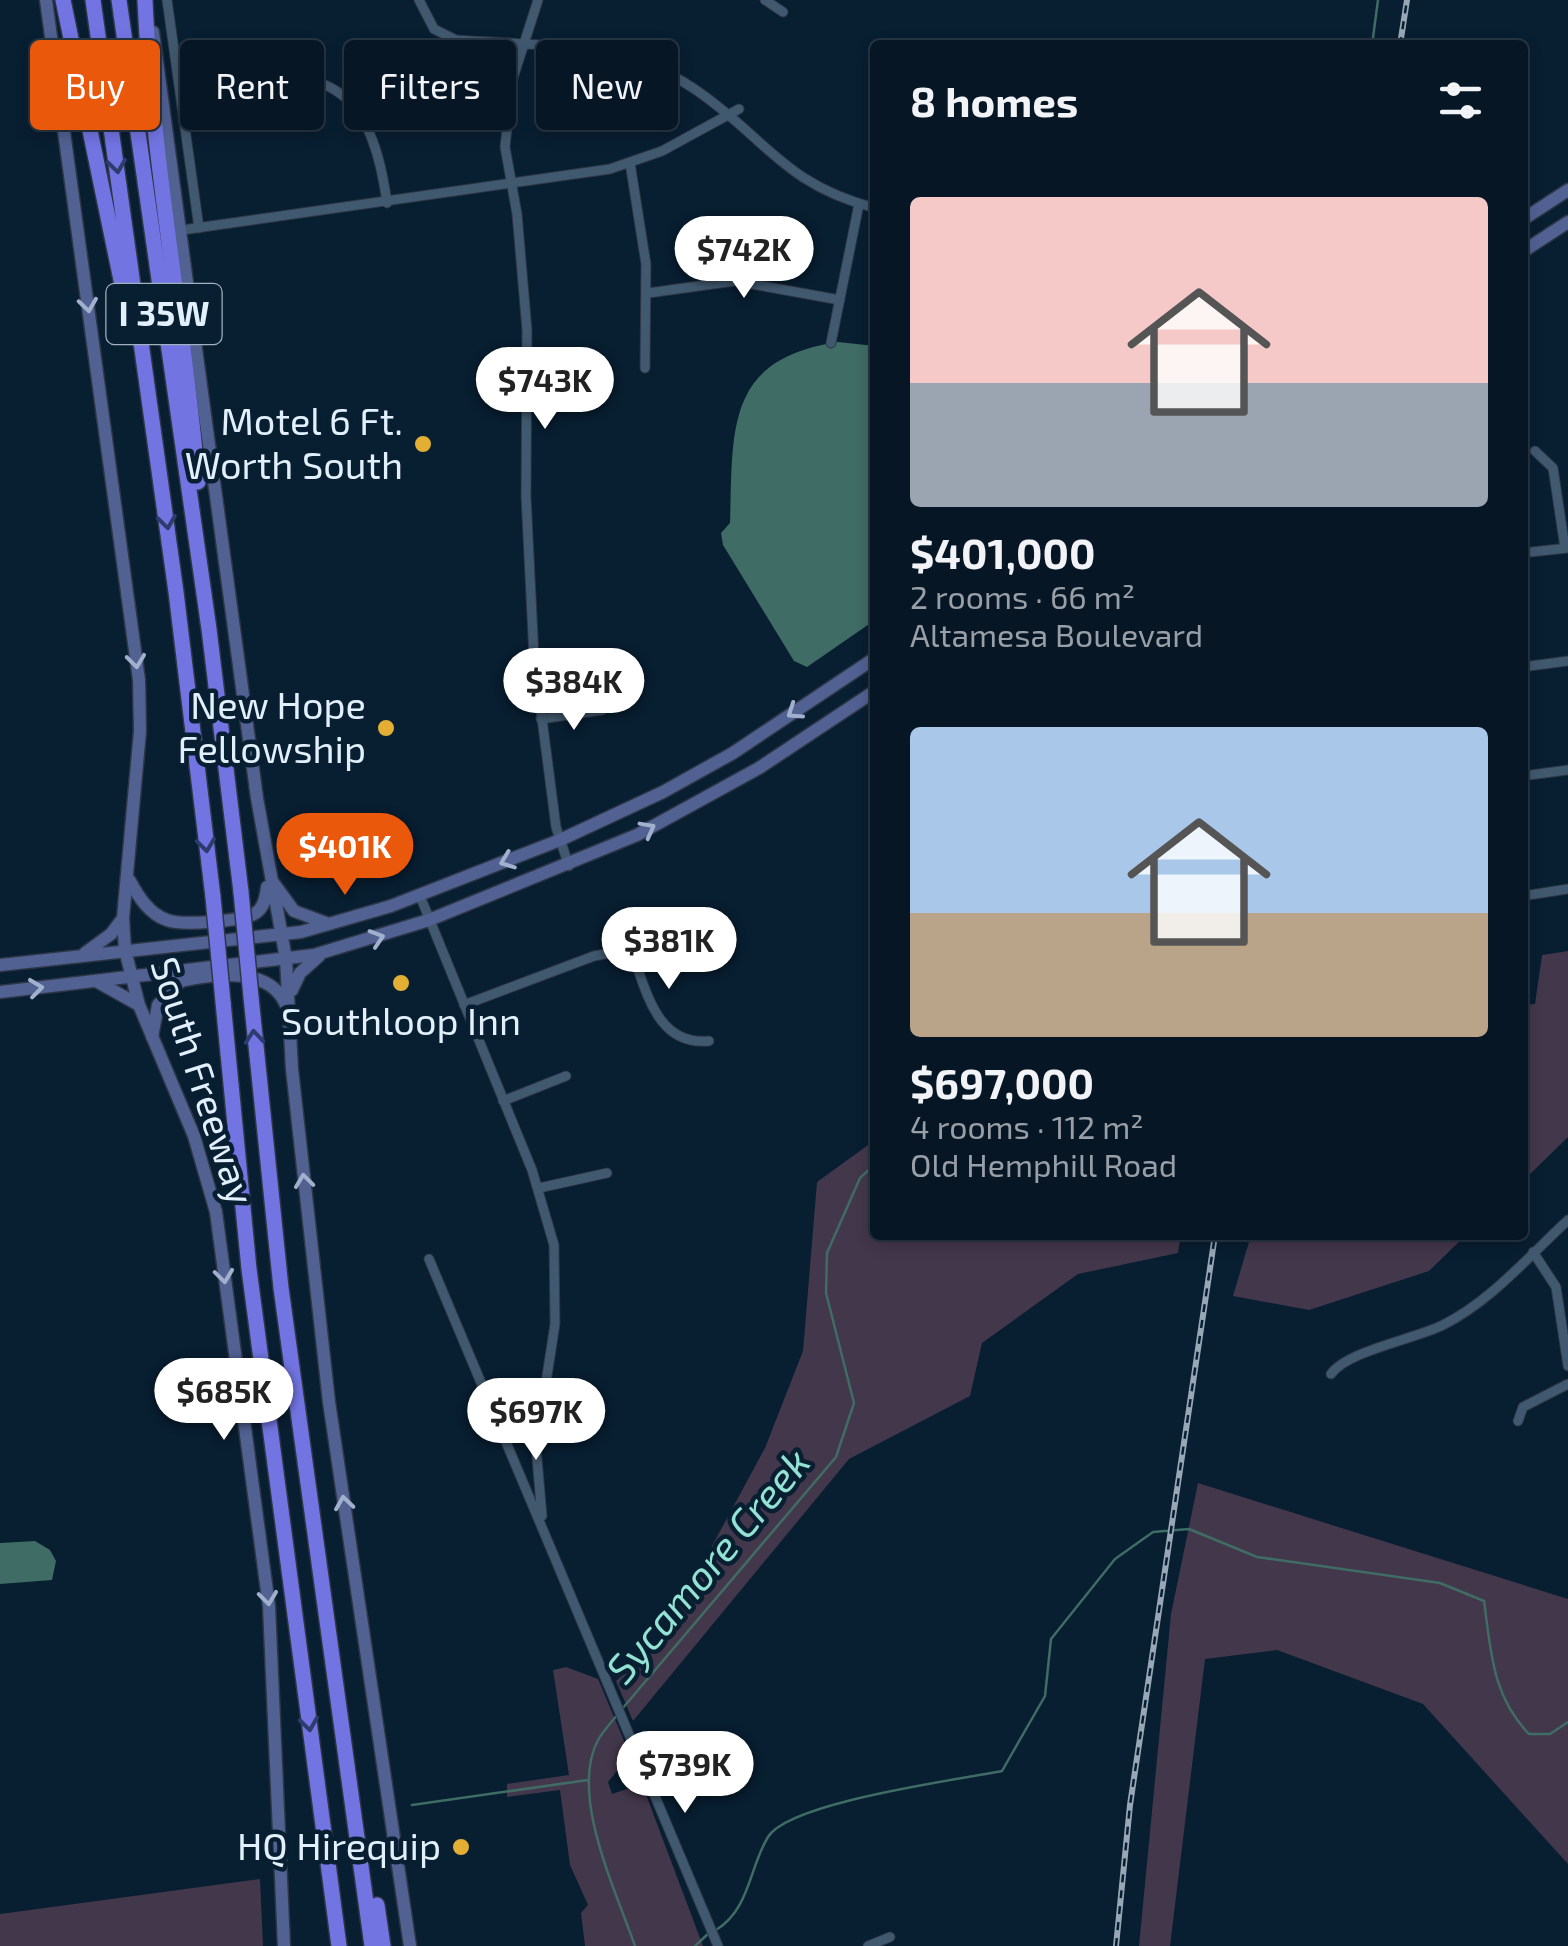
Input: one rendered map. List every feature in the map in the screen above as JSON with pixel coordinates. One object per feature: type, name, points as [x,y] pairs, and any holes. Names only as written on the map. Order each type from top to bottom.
[{"type":"highway","points":[[63,0],[159,467]]},
{"type":"highway","name":"South Freeway","points":[[94,0],[159,467],[212,897],[249,1268],[339,1946]]},
{"type":"highway","name":"South Freeway","points":[[119,0],[209,629],[241,892],[281,1288],[372,1946]]},
{"type":"highway","points":[[147,0],[164,205],[215,611],[209,629]]},
{"type":"highway","points":[[365,1884],[376,1900],[383,1946]]},
{"type":"highway","points":[[329,1946],[334,1910]]},
{"type":"main road","name":"South Freeway","points":[[46,0],[139,680],[140,730],[130,880],[123,918],[124,950],[152,1042],[194,1136],[216,1212],[270,1606],[284,1946]]},
{"type":"main road","name":"South Freeway","points":[[147,0],[182,230],[268,875],[286,959],[329,1402],[410,1946]]},
{"type":"main road","points":[[1528,216],[1568,190]]},
{"type":"main road","points":[[1528,248],[1568,222]]},
{"type":"main road","points":[[0,965],[279,935],[333,925],[420,896],[560,840],[663,792],[733,753],[870,661]]},
{"type":"main road","points":[[0,992],[324,953],[429,920],[569,866],[716,793],[870,694]]},
{"type":"main road","points":[[130,880],[154,913],[167,920],[190,923],[258,912],[266,898],[268,875]]},
{"type":"main road","points":[[268,875],[294,911],[333,925]]},
{"type":"main road","points":[[82,954],[111,934],[123,918]]},
{"type":"main road","points":[[289,997],[300,973],[324,953]]},
{"type":"main road","points":[[152,1042],[164,994],[191,979],[267,980],[282,996],[290,1022]]},
{"type":"main road","points":[[93,980],[139,1006]]},
{"type":"street","points":[[168,0],[180,88]]},
{"type":"street","points":[[419,0],[426,20],[444,36],[639,60],[694,89],[803,180],[870,207]]},
{"type":"street","points":[[538,0],[506,116],[527,330],[526,496],[541,719],[560,840],[569,866]]},
{"type":"street","points":[[764,0],[783,12]]},
{"type":"street","points":[[324,86],[354,108],[375,136],[387,202]]},
{"type":"street","points":[[182,230],[512,186],[630,163],[740,109]]},
{"type":"street","points":[[186,130],[199,228]]},
{"type":"street","points":[[630,163],[648,293],[646,368]]},
{"type":"street","points":[[832,343],[859,204]]},
{"type":"street","points":[[648,293],[735,281],[840,300]]},
{"type":"street","points":[[1528,553],[1566,548],[1553,468],[1535,451]]},
{"type":"street","points":[[1528,666],[1568,661]]},
{"type":"street","points":[[541,719],[602,710]]},
{"type":"street","points":[[1528,775],[1568,770]]},
{"type":"street","points":[[1528,895],[1568,889]]},
{"type":"street","points":[[420,896],[539,1188],[554,1246],[555,1324],[537,1428],[536,1478],[545,1534]]},
{"type":"street","points":[[464,1005],[630,946],[680,940]]},
{"type":"street","points":[[630,946],[666,1030],[685,1041],[710,1041]]},
{"type":"street","points":[[504,1101],[566,1076]]},
{"type":"street","points":[[539,1188],[607,1173]]},
{"type":"street","points":[[1331,1374],[1346,1360],[1447,1324],[1568,1220]]},
{"type":"street","points":[[1534,1252],[1556,1287],[1568,1366]]},
{"type":"street","points":[[429,1259],[716,1943]]},
{"type":"street","points":[[1518,1421],[1523,1408],[1568,1384]]},
{"type":"street","points":[[501,1429],[516,1436],[537,1428]]},
{"type":"street","points":[[868,1946],[890,1937]]},
{"type":"shaded area","points":[[838,342],[870,345],[870,623],[807,667],[794,661],[723,545],[721,533],[730,523],[732,457],[743,403],[755,382],[774,364],[801,351]]},
{"type":"shaded area","points":[[1568,951],[1568,1137],[1528,1176],[1528,1005],[1535,1004],[1542,955]]},
{"type":"shaded area","points":[[870,1144],[870,1240],[1180,1240],[1178,1253],[1078,1274],[982,1343],[970,1396],[849,1459],[633,1721],[616,1681],[660,1642],[765,1448],[803,1351],[817,1182]]},
{"type":"shaded area","points":[[1250,1240],[1461,1240],[1429,1271],[1309,1310],[1233,1296]]},
{"type":"shaded area","points":[[1198,1483],[1568,1599],[1568,1864],[1423,1704],[1277,1650],[1205,1659],[1170,1946],[1139,1946],[1171,1614]]},
{"type":"shaded area","points":[[35,1541],[50,1550],[56,1561],[52,1580],[0,1584],[0,1543]]},
{"type":"shaded area","points":[[566,1667],[598,1679],[630,1755],[608,1782],[612,1794],[642,1784],[703,1946],[585,1946],[581,1913],[588,1905],[570,1865],[560,1790],[507,1797],[507,1784],[569,1775],[553,1670]]},
{"type":"shaded area","points":[[260,1879],[263,1946],[0,1946],[0,1914]]},
{"type":"waterway","name":"Sycamore Creek","points":[[1373,40],[1378,0]]},
{"type":"waterway","name":"Sycamore Creek","points":[[622,1709],[836,1457],[854,1403],[826,1293],[827,1253],[860,1178],[870,1169]]},
{"type":"waterway","points":[[716,1930],[736,1911],[768,1837],[782,1824],[839,1803],[1002,1771],[1045,1696],[1051,1639],[1115,1559],[1153,1532],[1189,1529],[1257,1557],[1440,1583],[1484,1601],[1495,1672],[1517,1719],[1529,1734],[1550,1734],[1568,1722]]},
{"type":"waterway","name":"Sycamore Creek","points":[[617,1715],[598,1740],[590,1762],[589,1788],[598,1843],[635,1946]]},
{"type":"waterway","points":[[412,1805],[588,1780]]},
{"type":"waterway","points":[[695,1946],[709,1933]]},
{"type":"railway","points":[[1401,40],[1407,0]]},
{"type":"railway","points":[[1116,1946],[1130,1805],[1214,1240]]},
{"type":"place","name":"Motel 6 Ft. Worth South","points":[[423,444]]},
{"type":"place","name":"New Hope Fellowship","points":[[386,728]]},
{"type":"place","name":"Southloop Inn","points":[[401,983]]},
{"type":"place","name":"HQ Hirequip","points":[[461,1847]]}]
